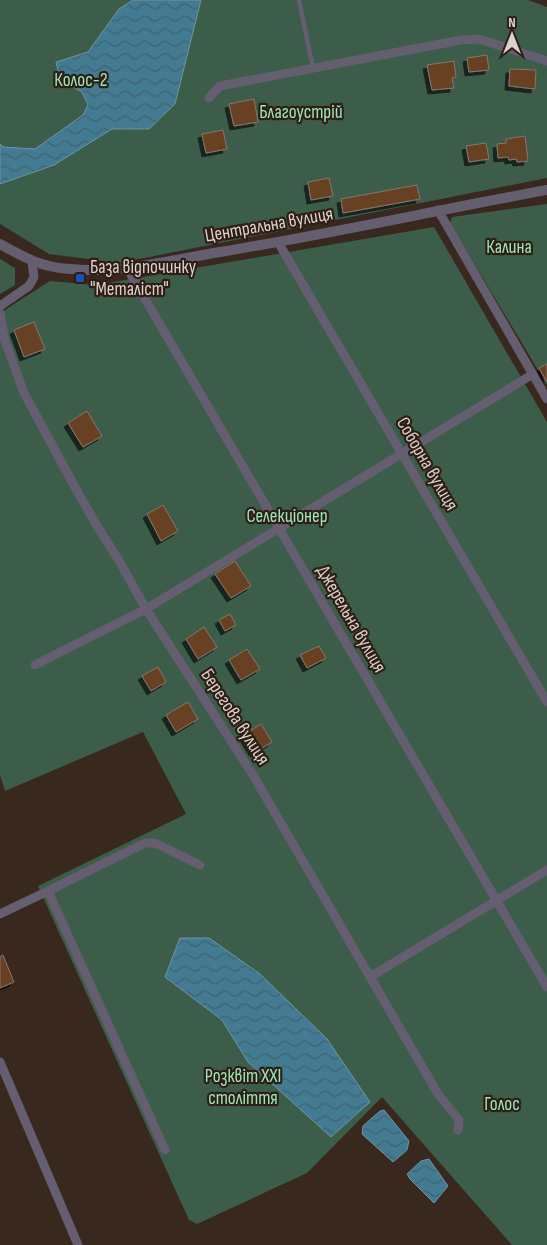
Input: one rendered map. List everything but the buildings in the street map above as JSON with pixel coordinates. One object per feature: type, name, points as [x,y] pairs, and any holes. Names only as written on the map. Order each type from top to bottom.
[{"type":"street","points":[[209,98],[220,86],[461,40],[478,39],[547,61]]},
{"type":"street","name":"Центральна вулиця","points":[[0,244],[32,262],[70,269],[97,271],[127,268],[278,242],[547,190]]},
{"type":"street","points":[[438,210],[547,398]]},
{"type":"street","name":"Соборна вулиця","points":[[278,242],[547,702]]},
{"type":"street","points":[[0,306],[29,286],[34,277],[32,262]]},
{"type":"street","name":"Джерельна вулиця","points":[[127,268],[547,987]]},
{"type":"street","name":"Берегова вулиця","points":[[0,313],[6,341],[24,393],[77,491],[146,610],[253,775],[438,1094],[458,1120],[458,1130]]},
{"type":"street","points":[[35,665],[146,610],[533,374]]},
{"type":"street","points":[[0,914],[145,843],[156,843],[200,865]]},
{"type":"street","points":[[370,977],[547,870]]},
{"type":"street","points":[[48,891],[165,1150]]},
{"type":"street","points":[[0,1062],[78,1245]]},
{"type":"lane","points":[[299,0],[313,68]]},
{"type":"green space","name":"Благоустрій","points":[[0,0],[528,0],[547,7],[547,178],[119,263],[49,254],[0,224]]},
{"type":"green space","name":"Калина","points":[[547,204],[547,385],[450,223],[452,217]]},
{"type":"green space","name":"Селекціонер","points":[[434,227],[547,422],[547,1245],[512,1245],[382,1097],[307,1173],[197,1224],[189,1220],[38,886],[186,814],[143,732],[5,791],[0,775],[0,313],[50,281],[96,285]]},
{"type":"green space","points":[[0,259],[15,268],[15,285],[0,294]]},
{"type":"water","points":[[133,0],[201,0],[175,104],[149,129],[112,129],[54,165],[0,184],[0,144],[3,147],[35,149],[83,115],[88,105],[82,92],[60,80],[56,62],[88,52],[119,9]]},
{"type":"water","points":[[180,938],[209,938],[260,974],[327,1039],[370,1102],[331,1137],[248,1062],[222,1020],[165,977]]},
{"type":"water","points":[[384,1110],[409,1141],[407,1150],[393,1162],[362,1134],[363,1126],[380,1111]]},
{"type":"water","points":[[429,1159],[448,1186],[434,1203],[407,1174],[421,1161]]},
{"type":"place","name":"База відпочинку \"Металіст\"","points":[[80,278]]},
{"type":"park label","name":"Колос-2","points":[[81,80]]},
{"type":"park label","name":"Розквіт XXI століття","points":[[243,1087]]},
{"type":"park label","name":"Голос","points":[[502,1104]]}]
